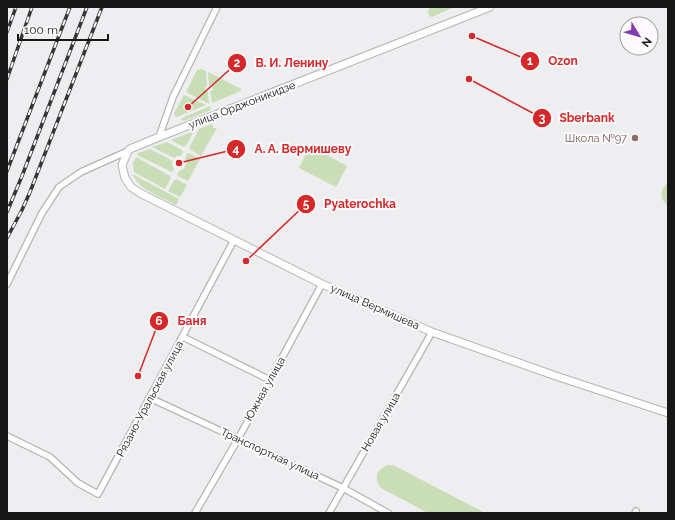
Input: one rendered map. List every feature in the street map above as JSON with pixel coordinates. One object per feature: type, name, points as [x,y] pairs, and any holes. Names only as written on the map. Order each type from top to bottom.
[{"type":"street","points":[[159,137],[173,97],[217,7]]},
{"type":"street","name":"улица Орджоникидзе","points":[[128,151],[159,137],[490,7]]},
{"type":"street","points":[[7,284],[42,213],[59,187],[81,172],[128,151]]},
{"type":"street","name":"улица Вермишева","points":[[128,151],[122,165],[125,178],[131,187],[140,193],[322,284],[432,332],[553,375],[668,413]]},
{"type":"street","name":"Рязано-Уральская улица","points":[[7,436],[50,457],[78,483],[98,494],[234,240]]},
{"type":"street","name":"Южная улица","points":[[195,513],[238,439],[322,284]]},
{"type":"street","name":"Новая улица","points":[[329,513],[432,332]]},
{"type":"street","points":[[183,337],[270,380]]},
{"type":"street","name":"Транспортная улица","points":[[150,398],[343,488],[388,513]]},
{"type":"green space","points":[[430,7],[454,7],[432,17],[429,16],[428,12]]},
{"type":"green space","points":[[201,69],[206,71],[207,86],[205,87],[205,90],[208,92],[209,104],[186,92],[197,70]]},
{"type":"green space","points":[[208,72],[241,89],[241,91],[212,103],[210,91],[213,90],[212,86],[209,85]]},
{"type":"green space","points":[[184,95],[206,105],[177,117],[174,113]]},
{"type":"green space","points":[[210,106],[211,110],[184,121],[181,120],[182,118]]},
{"type":"green space","points":[[212,124],[213,128],[217,128],[201,156],[189,148],[199,129]]},
{"type":"green space","points":[[194,131],[184,147],[171,140]]},
{"type":"green space","points":[[167,142],[182,150],[183,152],[181,156],[174,158],[152,147]]},
{"type":"green space","points":[[310,146],[347,166],[336,187],[299,168]]},
{"type":"green space","points":[[150,149],[173,161],[172,164],[174,169],[172,172],[137,155],[138,153]]},
{"type":"green space","points":[[189,153],[200,159],[188,181],[177,174],[179,171],[184,169],[187,162],[185,158]]},
{"type":"green space","points":[[136,157],[170,176],[171,178],[165,189],[134,172],[133,163]]},
{"type":"green space","points":[[132,174],[179,199],[176,205],[145,189],[137,182]]},
{"type":"green space","points":[[176,179],[187,185],[180,197],[168,191]]},
{"type":"green space","points":[[668,183],[668,206],[663,201],[662,191]]},
{"type":"green space","points":[[388,465],[393,465],[485,513],[428,513],[381,488],[377,481],[377,474],[381,469]]},
{"type":"railway","points":[[7,32],[16,7]]},
{"type":"railway","points":[[7,79],[32,7]]},
{"type":"railway","points":[[7,171],[70,7]]},
{"type":"railway","points":[[7,212],[87,7]]},
{"type":"railway","points":[[7,238],[30,192],[102,7]]},
{"type":"place","name":"Ozon","points":[[472,36]]},
{"type":"place","name":"Sberbank","points":[[469,79]]},
{"type":"place","name":"В. И. Ленину","points":[[188,107]]},
{"type":"place","name":"Школа №97","points":[[635,138]]},
{"type":"place","name":"А. А. Вермишеву","points":[[179,163]]},
{"type":"place","name":"Pyaterochka","points":[[246,261]]},
{"type":"place","name":"Баня","points":[[138,376]]}]
